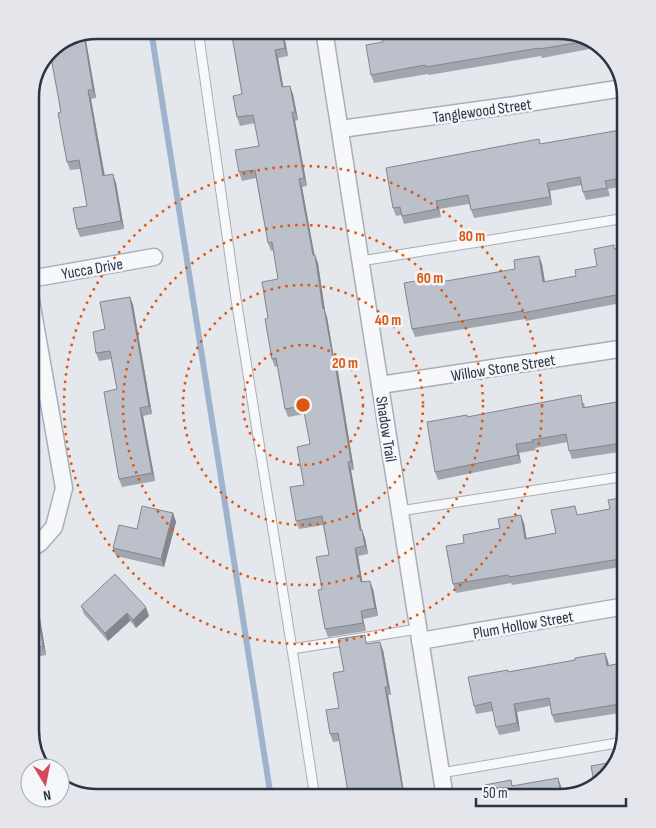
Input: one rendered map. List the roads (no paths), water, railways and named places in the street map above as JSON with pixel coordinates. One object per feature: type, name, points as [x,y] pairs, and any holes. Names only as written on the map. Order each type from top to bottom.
[{"type":"street","name":"Shadow Trail","points":[[326,39],[444,789]]},
{"type":"street","name":"Tanglewood Street","points":[[341,129],[616,89]]},
{"type":"street","name":"Yucca Drive","points":[[39,277],[154,257]]},
{"type":"street","points":[[39,346],[64,488],[54,527],[39,544]]},
{"type":"street","name":"Willow Stone Street","points":[[380,385],[617,349]]},
{"type":"street","name":"Plum Hollow Street","points":[[419,635],[617,607]]},
{"type":"lane","points":[[199,39],[236,299],[314,789]]},
{"type":"lane","points":[[361,261],[617,219]]},
{"type":"lane","points":[[400,511],[617,477]]},
{"type":"lane","points":[[292,649],[419,635]]},
{"type":"lane","points":[[441,772],[616,743]]},
{"type":"waterway","points":[[152,39],[270,789]]}]
